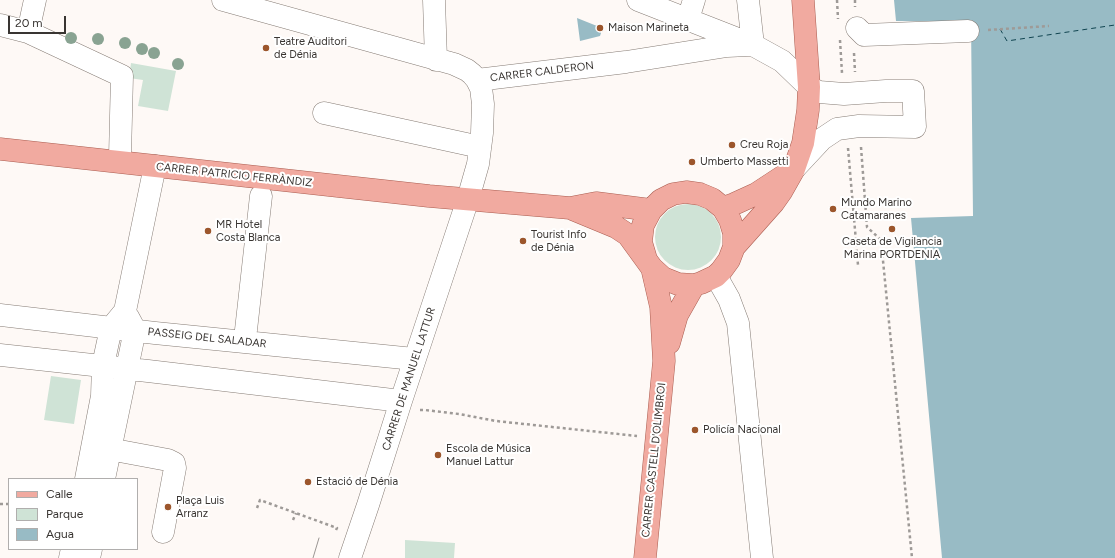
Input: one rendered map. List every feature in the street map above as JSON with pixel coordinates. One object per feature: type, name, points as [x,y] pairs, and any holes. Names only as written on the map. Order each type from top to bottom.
[{"type":"main road","points":[[570,208],[616,227],[628,235],[649,264],[663,278],[678,284],[694,285],[716,276],[729,260],[734,247],[782,192],[794,169],[805,135],[809,87],[803,0]]},
{"type":"main road","name":"CARRER PATRICIO FERRÀNDIZ","points":[[0,149],[468,199],[570,208]]},
{"type":"main road","points":[[723,208],[756,194],[794,169]]},
{"type":"main road","points":[[649,264],[641,242],[643,225],[651,210],[661,200],[673,194],[686,192],[700,194],[712,199],[723,208],[730,220],[734,233],[734,247]]},
{"type":"main road","points":[[570,208],[596,203],[651,210]]},
{"type":"main road","name":"CARRER CASTELL D'OLIMBROI","points":[[649,264],[660,307],[664,361]]},
{"type":"main road","name":"CARRER CASTELL D'OLIMBROI","points":[[645,558],[664,361],[676,315],[694,285]]},
{"type":"street","points":[[28,32],[35,0]]},
{"type":"street","name":"CARRER CALDERON","points":[[223,0],[454,64],[467,70],[477,80],[626,62],[727,46],[753,44]]},
{"type":"street","points":[[434,0],[436,60]]},
{"type":"street","points":[[748,0],[753,44]]},
{"type":"street","points":[[643,1],[691,10],[782,61],[809,87],[819,92],[833,94],[913,91],[915,127],[859,126],[837,129],[822,139],[794,169]]},
{"type":"street","points":[[0,26],[28,32],[122,76],[120,156]]},
{"type":"street","points":[[857,28],[864,35],[968,31]]},
{"type":"street","name":"CARRER DE MANUEL LATTUR","points":[[350,558],[368,505],[407,406],[414,359],[424,309],[468,199],[478,164],[483,104],[481,88],[477,80]]},
{"type":"street","points":[[324,113],[480,147]]},
{"type":"street","points":[[86,478],[102,396],[103,365],[110,328],[125,311],[155,166]]},
{"type":"street","points":[[246,330],[261,196]]},
{"type":"street","points":[[716,276],[729,299],[738,323],[762,558]]},
{"type":"street","points":[[104,478],[135,330],[125,311]]},
{"type":"street","name":"PASSEIG DEL SALADAR","points":[[0,315],[110,328],[414,359]]},
{"type":"street","points":[[0,355],[128,368],[407,406]]},
{"type":"street","points":[[109,449],[168,460],[174,463],[175,468],[163,532]]},
{"type":"path","points":[[855,0],[857,28],[853,36],[857,93]]},
{"type":"path","points":[[968,31],[1049,26]]},
{"type":"path","points":[[859,126],[867,228],[881,240],[912,558]]},
{"type":"path","points":[[407,406],[496,421],[656,438]]},
{"type":"path","points":[[257,508],[260,500],[337,528],[334,534]]},
{"type":"path","points":[[293,520],[296,513]]},
{"type":"green space","points":[[131,63],[176,71],[168,111],[138,106],[143,80],[129,78]]},
{"type":"green space","points":[[682,204],[694,204],[706,209],[716,219],[721,231],[719,250],[706,265],[694,270],[682,270],[670,265],[660,255],[655,243],[655,231],[660,219],[670,209]]},
{"type":"green space","points":[[51,376],[81,380],[74,424],[44,420]]},
{"type":"green space","points":[[405,540],[455,543],[454,558],[405,558]]},
{"type":"water","points":[[894,0],[1115,0],[1115,558],[942,558],[911,218],[973,216],[971,22],[896,21]]},
{"type":"water","points":[[577,18],[600,28],[600,36],[580,41]]},
{"type":"ferry route","points":[[1000,29],[1007,41],[1115,25]]},
{"type":"tram line","points":[[313,558],[319,538]]},
{"type":"place","name":"Maison Marineta","points":[[600,28]]},
{"type":"place","name":"Teatre Auditori de Dénia","points":[[266,48]]},
{"type":"place","name":"Creu Roja","points":[[732,145]]},
{"type":"place","name":"Umberto Massetti","points":[[692,162]]},
{"type":"place","name":"Mundo Marino Catamaranes","points":[[833,209]]},
{"type":"place","name":"Caseta de Vigilancia Marina PORTDENIA","points":[[892,229]]},
{"type":"place","name":"MR Hotel Costa Blanca","points":[[208,231]]},
{"type":"place","name":"Tourist Info de Dénia","points":[[523,241]]},
{"type":"place","name":"Policía Nacional","points":[[695,430]]},
{"type":"place","name":"Escola de Música Manuel Lattur","points":[[438,455]]},
{"type":"place","name":"Estació de Dénia","points":[[308,482]]},
{"type":"place","name":"Plaça Luis Arranz","points":[[168,507]]}]
